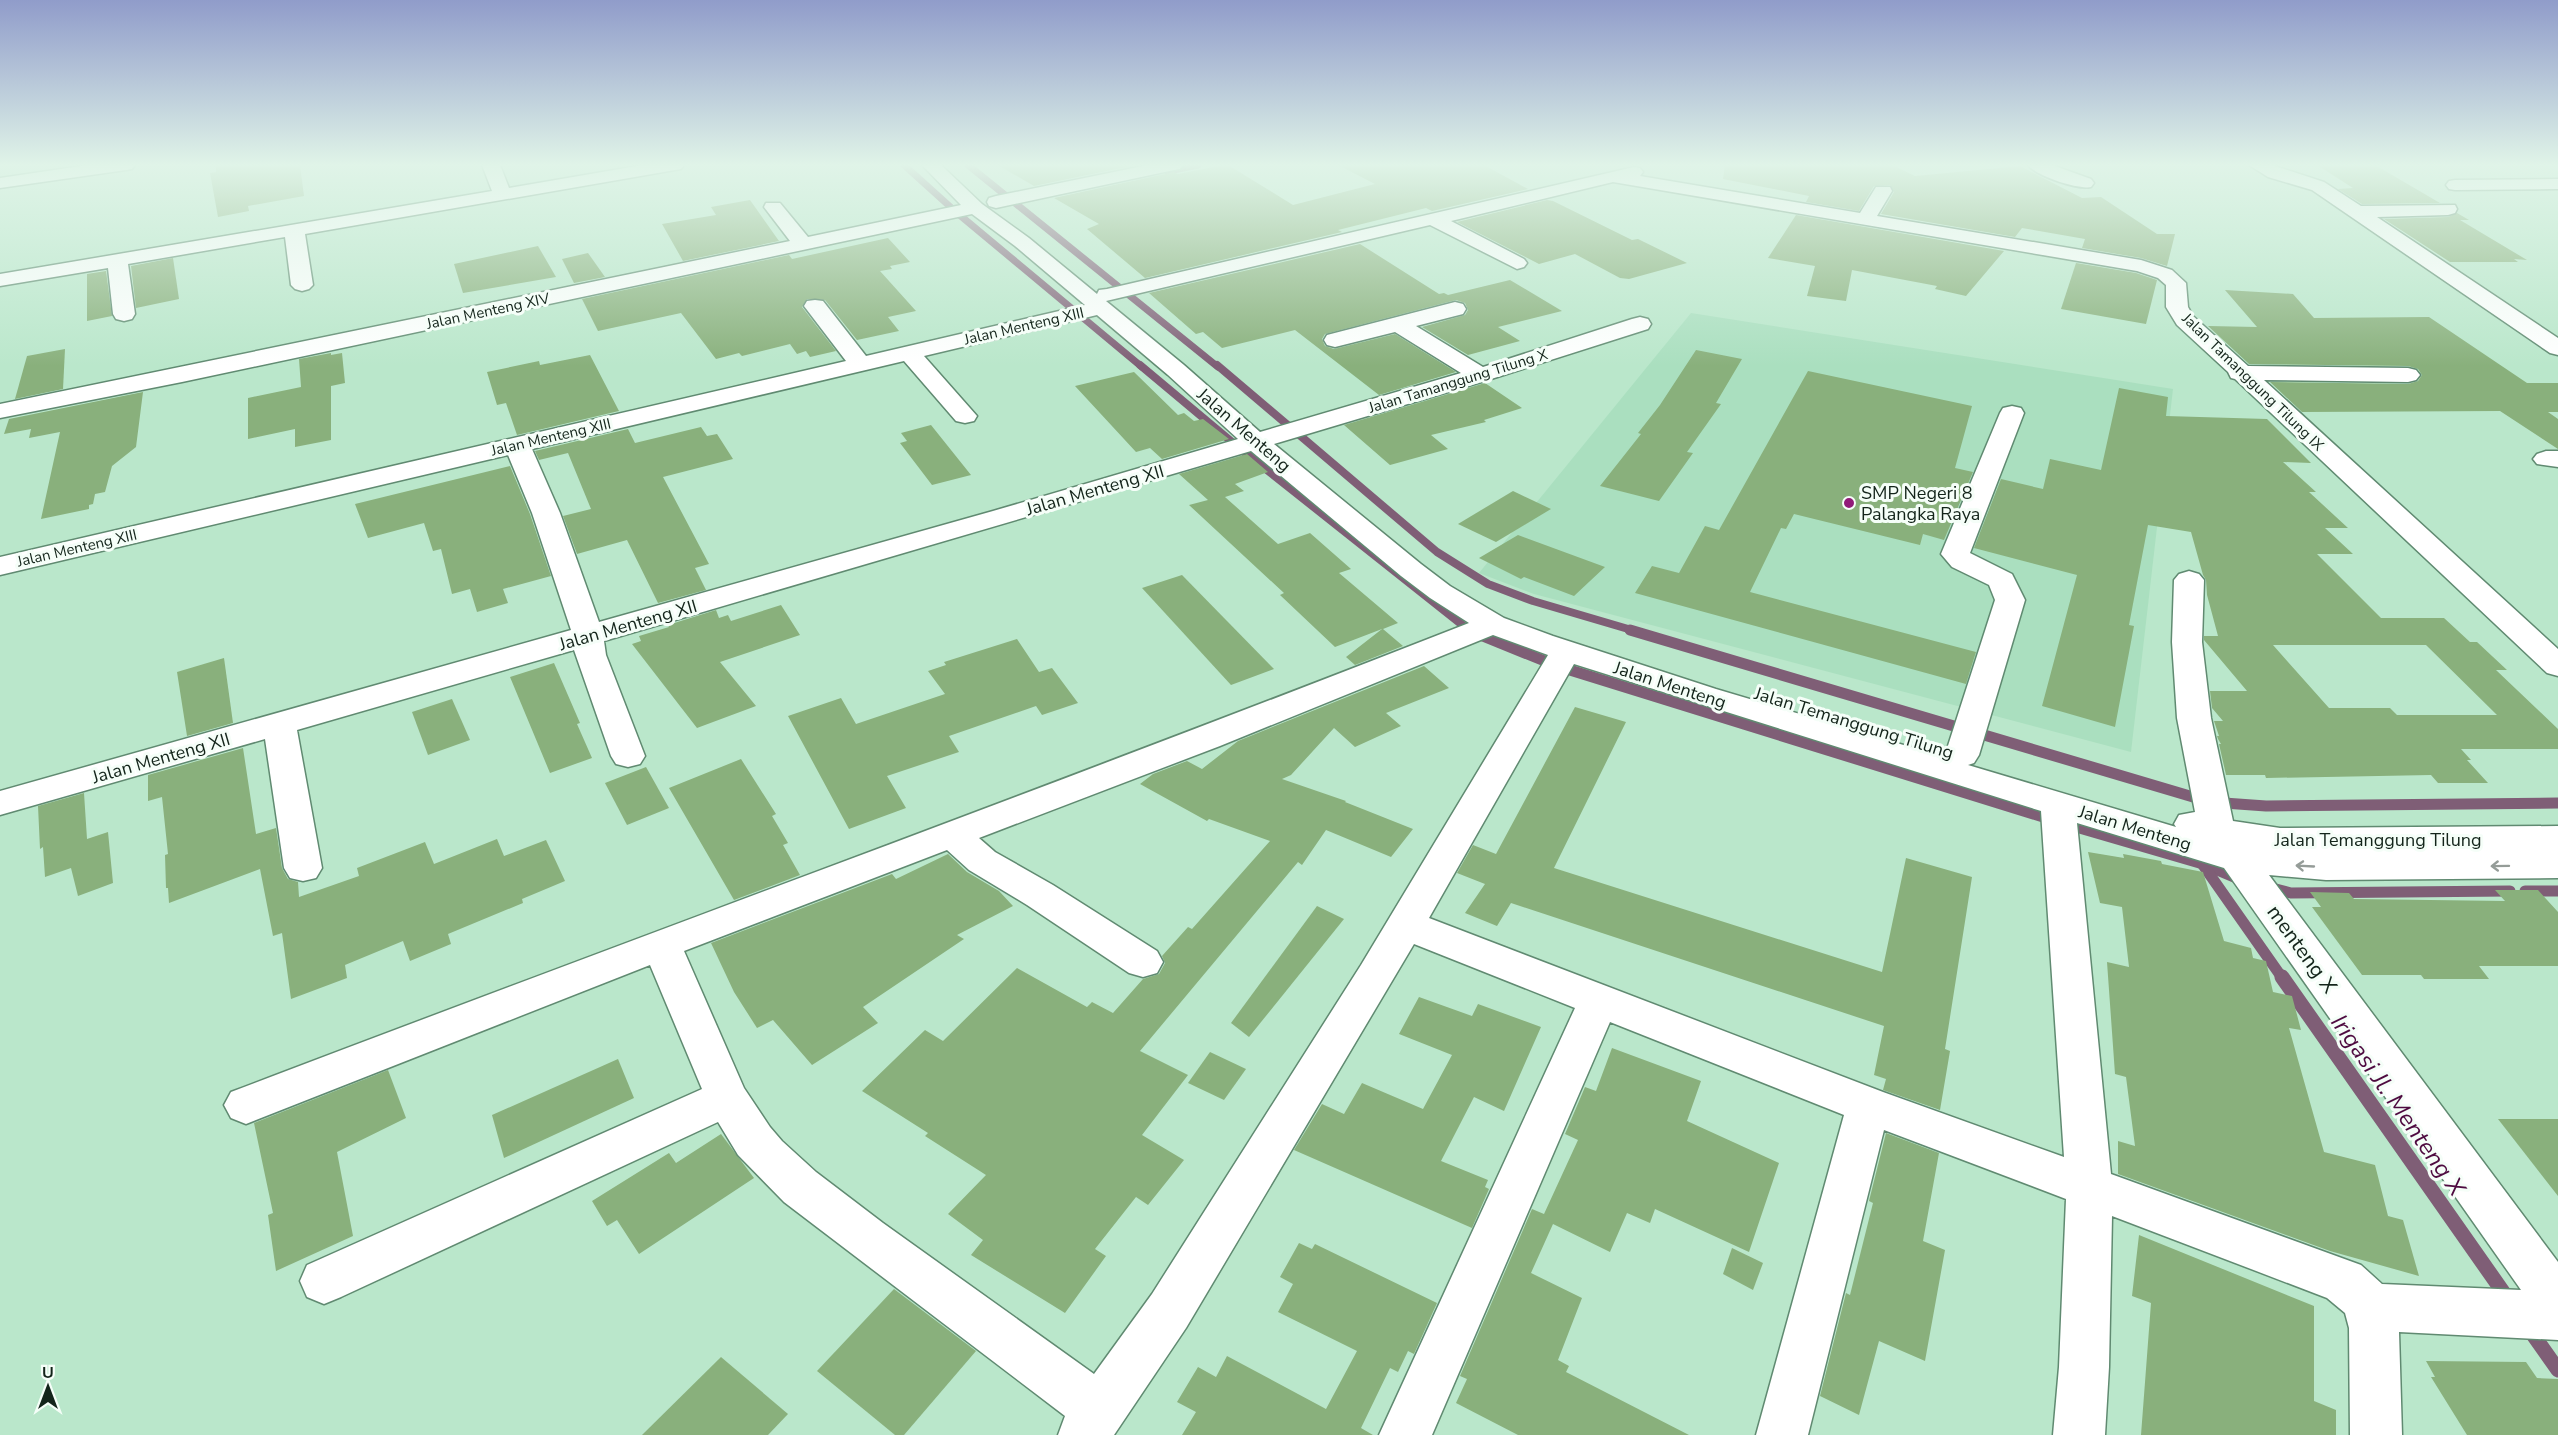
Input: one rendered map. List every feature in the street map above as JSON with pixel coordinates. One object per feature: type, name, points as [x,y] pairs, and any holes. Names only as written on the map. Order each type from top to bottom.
[{"type":"street","points":[[0,280],[282,232]]},
{"type":"street","points":[[294,232],[302,285]]},
{"type":"street","points":[[793,232],[802,243]]},
{"type":"street","name":"Jalan Menteng XIV","points":[[0,411],[205,370],[855,232]]},
{"type":"street","name":"Jalan Menteng","points":[[1012,232],[1022,242],[1104,302],[1266,438],[1411,570],[1440,592],[1493,624],[1566,651],[2058,805],[2227,845],[2326,867],[2558,865]]},
{"type":"street","name":"Jalan Menteng XIII","points":[[0,566],[909,353],[1382,232]]},
{"type":"street","points":[[1458,232],[1517,263]]},
{"type":"street","name":"Jalan Tamanggung Tilung IX","points":[[1939,232],[2156,270],[2176,283],[2177,307],[2185,320],[2558,666]]},
{"type":"street","points":[[2387,232],[2558,348]]},
{"type":"street","points":[[117,260],[124,314]]},
{"type":"street","points":[[815,306],[860,364]]},
{"type":"street","points":[[1335,340],[1455,309]]},
{"type":"street","points":[[1398,324],[1480,375]]},
{"type":"street","name":"Jalan Tamanggung Tilung X","points":[[1266,438],[1480,375],[1640,324]]},
{"type":"street","points":[[909,353],[965,416]]},
{"type":"street","points":[[2240,373],[2408,375]]},
{"type":"street","points":[[1962,755],[2010,600],[2002,580],[1962,561],[1955,554],[2012,413]]},
{"type":"street","name":"Jalan Menteng XII","points":[[0,803],[588,636],[1266,438]]},
{"type":"street","name":"Jalan Temanggung Tilung","points":[[1266,438],[1432,567],[1506,612],[1577,639],[2097,797],[2227,845],[2280,841],[2558,839]]},
{"type":"street","points":[[517,445],[546,513],[588,636],[590,655],[628,756]]},
{"type":"street","points":[[2189,580],[2187,642],[2194,718],[2227,845]]},
{"type":"street","points":[[246,1105],[661,944],[1208,738],[1493,624]]},
{"type":"street","points":[[661,944],[727,1098],[754,1141],[800,1187],[1092,1423],[1169,1311],[1375,976],[1566,651]]},
{"type":"street","points":[[279,724],[303,868]]},
{"type":"street","points":[[2058,805],[2089,1188],[2084,1367],[2079,1435]]},
{"type":"street","points":[[952,834],[982,861],[1040,895],[1143,963]]},
{"type":"street","name":"menteng X","points":[[2227,845],[2558,1302]]},
{"type":"street","points":[[1404,924],[1868,1105],[2344,1281],[2362,1296],[2369,1307],[2374,1328],[2376,1435]]},
{"type":"street","points":[[1405,1435],[1599,1001]]},
{"type":"street","points":[[324,1281],[727,1098]]},
{"type":"street","points":[[1782,1435],[1868,1105]]},
{"type":"street","points":[[2369,1307],[2558,1316]]},
{"type":"shaded area","name":"SMP Negeri 8 Palangka Raya","points":[[1691,313],[2173,389],[2131,752],[1534,594],[1479,573]]},
{"type":"building","points":[[667,232],[773,232],[779,241],[683,261]]},
{"type":"building","points":[[1091,232],[1342,232],[1145,278]]},
{"type":"building","points":[[1476,232],[1616,232],[1632,240],[1638,239],[1687,263],[1629,279],[1620,278],[1575,254],[1539,264]]},
{"type":"building","points":[[1785,232],[1894,232],[2004,251],[1966,296],[1935,289],[1937,286],[1852,270],[1846,301],[1807,296],[1815,266],[1768,258]]},
{"type":"building","points":[[1986,232],[2019,232],[2015,237]]},
{"type":"building","points":[[2045,232],[2175,234],[2167,266],[2141,258],[2082,248],[2085,239]]},
{"type":"building","points":[[2404,232],[2480,232],[2527,260],[2514,259],[2518,262],[2450,262]]},
{"type":"building","points":[[888,238],[910,262],[890,266],[892,269],[880,271],[916,311],[888,317],[899,331],[857,340],[825,300],[807,299],[802,307],[836,351],[810,357],[806,351],[797,354],[790,344],[742,356],[739,353],[716,359],[681,313],[598,331],[582,299],[789,255],[792,259]]},
{"type":"building","points":[[1360,244],[1439,294],[1448,295],[1510,280],[1562,311],[1498,327],[1520,341],[1468,355],[1422,327],[1465,315],[1468,310],[1465,303],[1456,300],[1325,334],[1322,339],[1325,346],[1334,349],[1395,334],[1456,372],[1379,395],[1295,330],[1222,348],[1203,332],[1196,334],[1149,293]]},
{"type":"building","points":[[538,246],[556,277],[463,293],[454,264]]},
{"type":"building","points":[[588,253],[605,277],[574,283],[562,259]]},
{"type":"building","points":[[173,258],[179,299],[136,308],[131,266]]},
{"type":"building","points":[[2076,263],[2136,273],[2157,280],[2146,324],[2061,309]]},
{"type":"building","points":[[106,271],[112,316],[87,321],[87,274]]},
{"type":"building","points":[[2225,290],[2293,294],[2314,318],[2429,317],[2527,383],[2558,383],[2558,412],[2548,412],[2558,419],[2558,449],[2500,411],[2302,412],[2270,382],[2408,384],[2418,381],[2422,375],[2418,369],[2408,366],[2249,364],[2208,326],[2257,327]]},
{"type":"building","points":[[65,349],[63,389],[15,399],[27,356]]},
{"type":"building","points":[[1696,350],[1742,359],[1716,403],[1721,404],[1687,452],[1693,453],[1659,501],[1600,486],[1641,434],[1638,433],[1660,405]]},
{"type":"building","points":[[331,353],[331,355],[342,353],[345,383],[331,386],[331,440],[295,447],[295,429],[248,439],[248,398],[301,387],[299,359]]},
{"type":"building","points":[[590,355],[619,411],[517,435],[506,403],[497,405],[487,372],[539,361],[540,365]]},
{"type":"building","points":[[1808,371],[1972,406],[1955,468],[1973,472],[1944,540],[1923,534],[1920,545],[1794,514],[1786,529],[1781,528],[1750,592],[1976,652],[1966,684],[1635,593],[1652,566],[1679,573],[1705,526],[1719,530]]},
{"type":"building","points":[[1134,372],[1178,415],[1184,413],[1194,421],[1203,419],[1229,439],[1162,459],[1150,448],[1136,452],[1075,386]]},
{"type":"building","points":[[1485,383],[1522,408],[1484,420],[1486,422],[1431,435],[1448,449],[1390,465],[1344,425]]},
{"type":"building","points":[[2119,388],[2168,397],[2166,416],[2267,419],[2311,463],[2283,462],[2316,492],[2309,492],[2348,528],[2325,528],[2353,554],[2317,554],[2381,618],[2444,618],[2470,642],[2477,642],[2507,670],[2496,670],[2558,729],[2558,749],[2461,749],[2471,760],[2467,760],[2488,783],[2438,783],[2431,775],[2266,778],[2265,775],[2226,775],[2219,744],[2221,744],[2214,721],[2223,721],[2212,708],[2210,691],[2247,691],[2204,640],[2204,636],[2218,636],[2207,595],[2206,580],[2191,532],[2148,525],[2129,625],[2134,626],[2115,727],[2042,706],[2077,575],[1974,548],[2001,479],[2043,489],[2050,459],[2101,470]],"holes":[[[2273,645],[2426,645],[2497,715],[2397,715],[2390,708],[2329,708]]]},
{"type":"building","points":[[143,392],[136,447],[112,466],[105,492],[95,494],[93,504],[89,505],[89,509],[41,519],[60,432],[29,438],[31,429],[4,434],[9,419]]},
{"type":"building","points":[[931,425],[971,475],[932,485],[900,443],[907,441],[901,433]]},
{"type":"building","points":[[701,427],[707,436],[717,434],[733,459],[663,477],[709,564],[695,568],[706,590],[658,603],[627,540],[577,554],[563,516],[591,509],[568,453],[539,460],[535,451],[628,429],[635,443]]},
{"type":"building","points":[[1247,454],[1268,472],[1235,484],[1244,491],[1225,497],[1278,544],[1310,533],[1351,569],[1339,573],[1398,623],[1383,629],[1403,646],[1355,665],[1346,657],[1382,629],[1335,647],[1280,595],[1284,593],[1189,505],[1208,500],[1179,474]]},
{"type":"building","points":[[510,466],[530,514],[551,576],[503,589],[508,603],[477,612],[470,589],[452,594],[441,549],[433,551],[424,523],[368,538],[355,504]]},
{"type":"building","points":[[1513,491],[1551,509],[1496,542],[1458,524]]},
{"type":"building","points":[[1518,535],[1605,567],[1574,596],[1524,577],[1521,579],[1479,558]]},
{"type":"building","points":[[1182,575],[1274,669],[1231,685],[1142,588]]},
{"type":"building","points":[[781,605],[800,635],[720,662],[756,706],[697,728],[632,644],[641,641],[639,636],[716,610],[719,618],[728,615],[731,621]]},
{"type":"building","points":[[1017,639],[1039,672],[1052,668],[1078,703],[1042,715],[1036,706],[949,736],[959,752],[887,776],[906,808],[849,829],[788,716],[841,698],[856,724],[945,694],[928,671],[946,665],[944,662]]},
{"type":"building","points":[[224,658],[233,723],[187,736],[177,672]]},
{"type":"building","points":[[554,663],[580,723],[577,724],[592,758],[550,773],[510,677]]},
{"type":"building","points":[[1424,666],[1449,688],[1386,713],[1401,726],[1355,747],[1334,728],[1291,775],[1282,779],[1346,801],[1413,829],[1391,857],[1326,830],[1302,865],[1298,862],[1140,1051],[1188,1075],[1142,1135],[1184,1160],[1148,1205],[1136,1197],[1095,1249],[1106,1256],[1065,1313],[971,1255],[983,1240],[948,1214],[986,1175],[925,1136],[928,1133],[862,1091],[925,1030],[943,1041],[1017,968],[1087,1007],[1092,1002],[1113,1013],[1143,979],[1159,974],[1165,963],[1162,956],[1188,927],[1192,929],[1270,841],[1209,819],[1207,821],[1140,784],[1153,774],[1187,761],[1202,769],[1238,741]]},
{"type":"building","points":[[452,699],[470,740],[428,755],[412,712]]},
{"type":"building","points":[[1575,707],[1626,722],[1554,868],[1882,972],[1906,858],[1972,877],[1945,1049],[1950,1051],[1940,1110],[1883,1090],[1886,1079],[1874,1075],[1884,1026],[1511,903],[1497,926],[1465,913],[1485,884],[1457,873],[1473,845],[1496,854]]},
{"type":"building","points":[[243,748],[256,834],[276,828],[282,868],[288,879],[298,882],[299,897],[359,876],[357,868],[425,842],[434,864],[497,839],[504,856],[546,840],[565,881],[522,899],[523,903],[448,934],[451,944],[410,961],[403,941],[345,965],[347,978],[291,999],[282,933],[273,936],[260,869],[169,903],[165,855],[168,854],[162,797],[148,801],[148,775]]},
{"type":"building","points":[[741,759],[776,814],[772,816],[788,843],[783,845],[800,875],[734,900],[669,788]]},
{"type":"building","points":[[646,767],[669,808],[627,825],[605,783]]},
{"type":"building","points":[[84,793],[87,839],[108,832],[113,883],[78,896],[71,868],[45,877],[43,847],[40,849],[38,806]]},
{"type":"building","points":[[2088,852],[2124,858],[2123,854],[2203,872],[2224,941],[2251,948],[2253,958],[2266,961],[2273,992],[2292,996],[2301,1030],[2289,1028],[2324,1152],[2375,1165],[2388,1216],[2403,1220],[2419,1276],[2330,1251],[2118,1174],[2118,1141],[2135,1146],[2126,1077],[2115,1074],[2107,962],[2129,967],[2122,907],[2100,903]]},
{"type":"building","points":[[948,854],[967,872],[999,891],[1013,906],[957,935],[964,939],[863,1007],[878,1023],[812,1065],[773,1020],[757,1028],[734,992],[711,943],[892,874],[896,879]]},
{"type":"building","points":[[2495,890],[2538,890],[2558,912],[2558,966],[2479,966],[2489,979],[2424,979],[2421,975],[2362,975],[2312,907],[2321,907],[2310,892],[2349,893],[2354,899],[2505,901]]},
{"type":"building","points":[[1317,906],[1344,919],[1249,1037],[1231,1023]]},
{"type":"building","points":[[1419,997],[1472,1016],[1478,1004],[1541,1027],[1504,1111],[1474,1097],[1441,1161],[1488,1180],[1485,1187],[1489,1189],[1472,1228],[1294,1150],[1322,1104],[1344,1114],[1362,1083],[1423,1109],[1452,1055],[1399,1034]]},
{"type":"building","points":[[1612,1048],[1701,1081],[1687,1121],[1779,1163],[1749,1252],[1655,1209],[1650,1223],[1627,1213],[1610,1252],[1553,1224],[1531,1273],[1582,1298],[1558,1360],[1569,1366],[1566,1372],[1689,1435],[1518,1435],[1456,1403],[1467,1379],[1460,1376],[1532,1209],[1544,1214],[1578,1140],[1565,1134],[1585,1087],[1596,1091]]},
{"type":"building","points":[[1210,1052],[1246,1069],[1224,1100],[1188,1083]]},
{"type":"building","points":[[618,1059],[634,1098],[504,1158],[492,1115]]},
{"type":"building","points":[[388,1070],[406,1118],[337,1152],[353,1236],[276,1271],[268,1215],[273,1213],[254,1123]]},
{"type":"building","points":[[2498,1119],[2558,1119],[2558,1196]]},
{"type":"building","points":[[1886,1133],[1939,1153],[1923,1241],[1945,1250],[1925,1361],[1879,1341],[1859,1415],[1820,1396],[1846,1293],[1850,1295],[1873,1203],[1869,1201]]},
{"type":"building","points":[[721,1134],[754,1178],[639,1254],[617,1220],[607,1226],[592,1201],[669,1153],[676,1163]]},
{"type":"building","points":[[2139,1235],[2314,1306],[2314,1401],[2336,1410],[2336,1435],[2141,1435],[2151,1303],[2132,1296]]},
{"type":"building","points":[[1299,1243],[1312,1249],[1315,1244],[1437,1303],[1414,1354],[1408,1351],[1398,1372],[1390,1368],[1361,1428],[1373,1435],[1182,1435],[1196,1412],[1177,1402],[1198,1367],[1216,1377],[1227,1356],[1326,1409],[1357,1351],[1278,1312],[1293,1284],[1280,1277]]},
{"type":"building","points":[[1732,1248],[1763,1263],[1753,1290],[1723,1274]]},
{"type":"building","points":[[894,1289],[976,1351],[904,1435],[895,1435],[817,1371]]},
{"type":"building","points":[[721,1357],[788,1414],[768,1435],[642,1435]]},
{"type":"building","points":[[2426,1361],[2526,1362],[2537,1378],[2558,1379],[2558,1435],[2467,1435],[2431,1377],[2435,1377]]},
{"type":"waterway","points":[[980,232],[1142,367]]},
{"type":"waterway","points":[[1051,232],[1218,367]]},
{"type":"waterway","points":[[1140,365],[1238,447],[1470,631]]},
{"type":"waterway","points":[[1217,365],[1437,552],[1488,584],[1533,601],[1635,631]]},
{"type":"waterway","points":[[1630,630],[2210,802],[2266,806],[2558,803]]},
{"type":"waterway","points":[[1470,631],[1557,666],[2059,822],[2203,864],[2241,880]]},
{"type":"waterway","name":"Irigasi Jl. Menteng X","points":[[2203,865],[2283,979]]},
{"type":"waterway","points":[[2268,887],[2291,893],[2510,891]]},
{"type":"waterway","points":[[2525,891],[2558,891]]},
{"type":"waterway","name":"Irigasi Jl. Menteng X","points":[[2282,977],[2508,1299]]},
{"type":"waterway","name":"Irigasi Jl. Menteng X","points":[[2529,1329],[2558,1370]]},
{"type":"place","name":"SMP Negeri 8 Palangka Raya","points":[[1849,503]]}]
